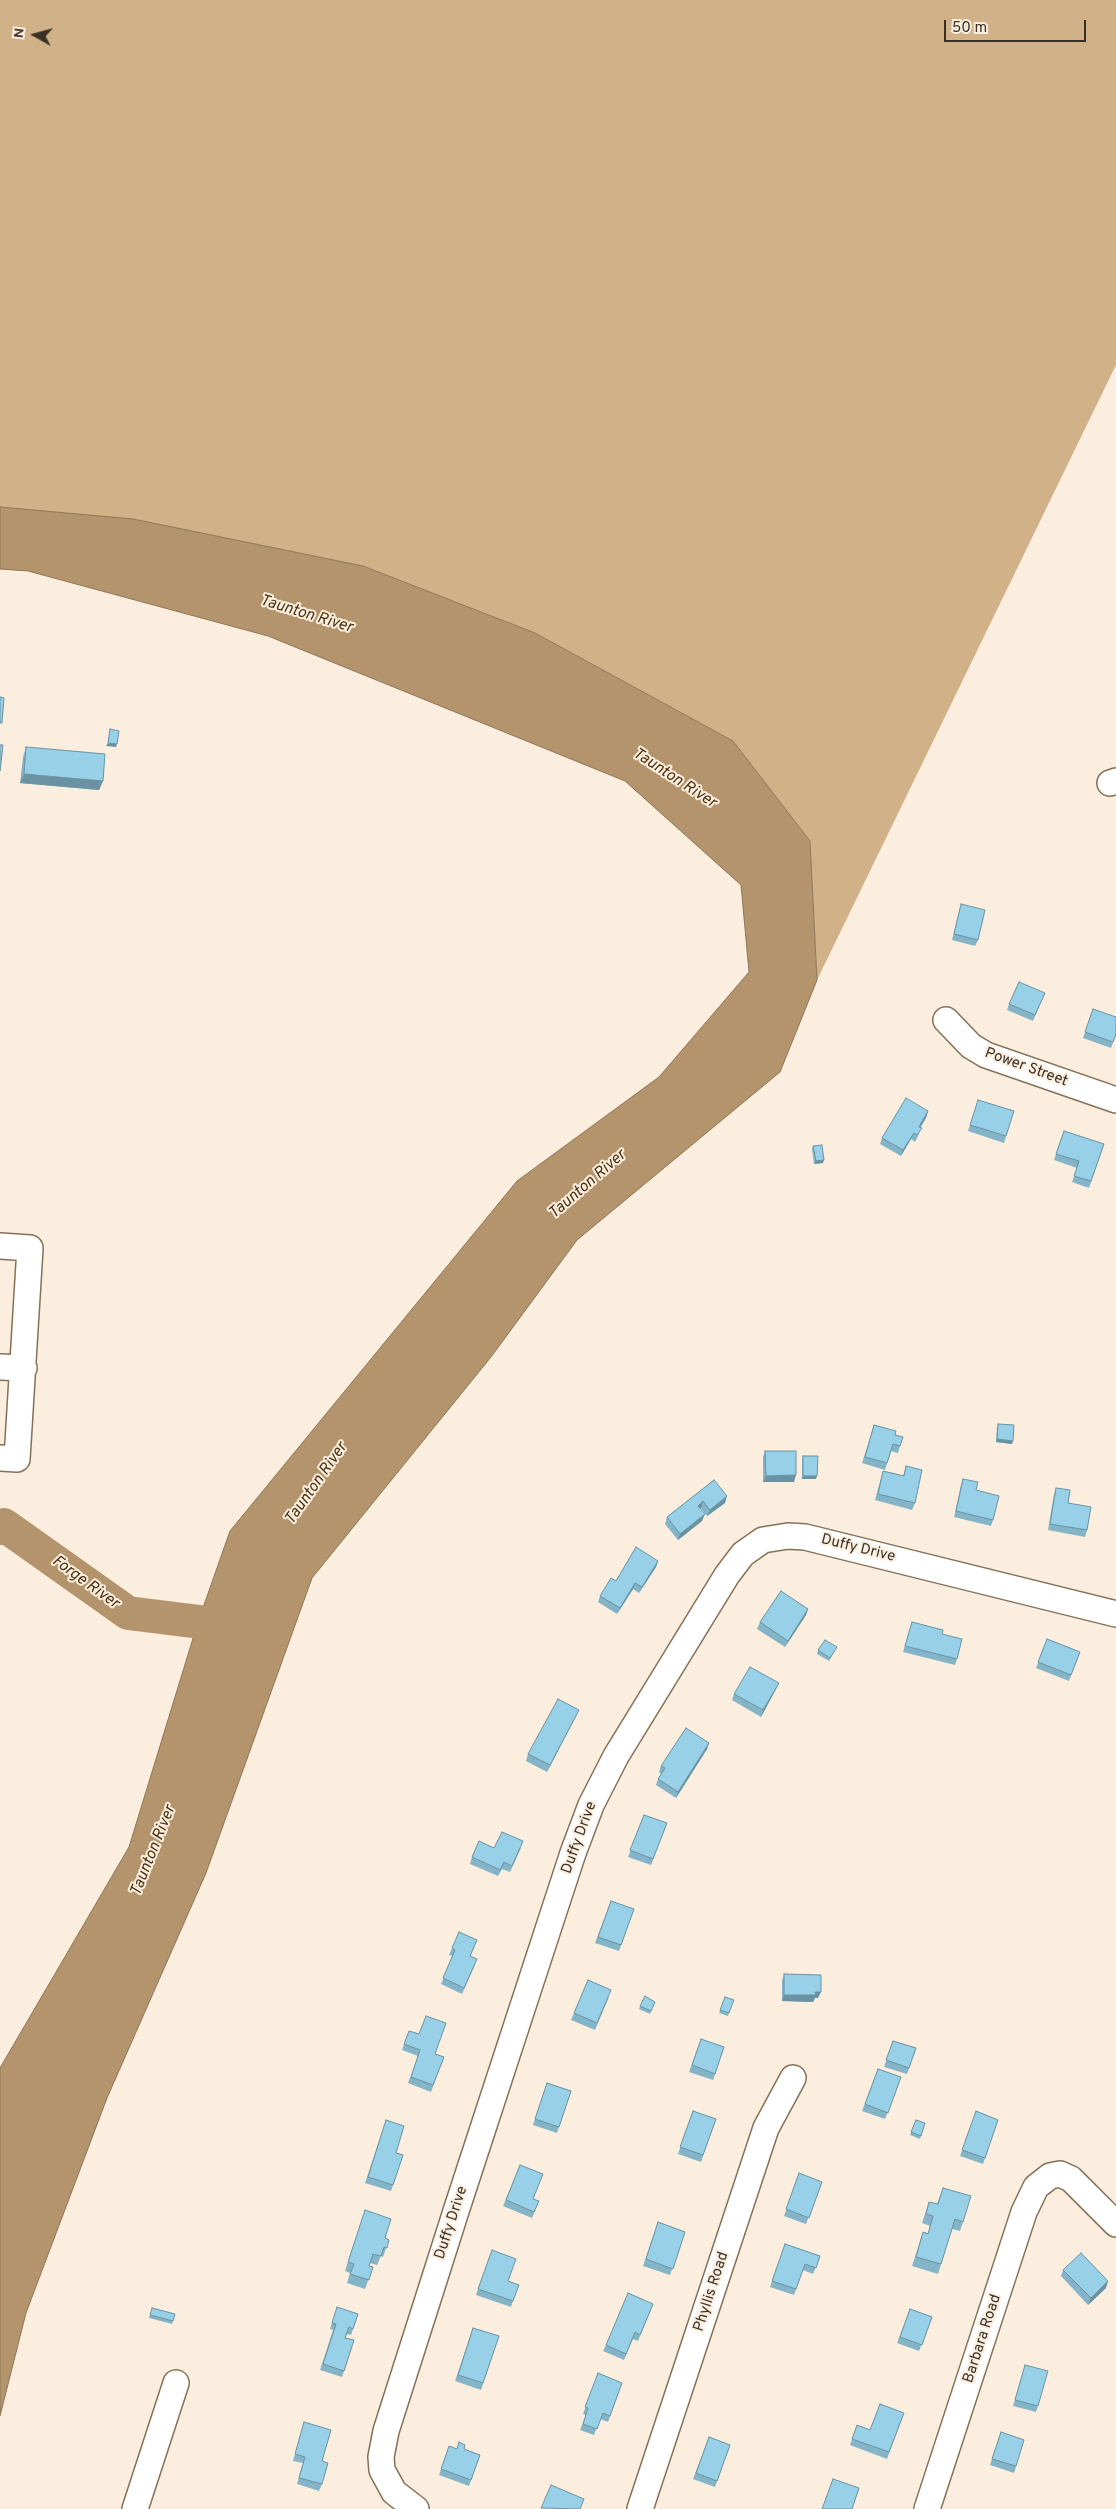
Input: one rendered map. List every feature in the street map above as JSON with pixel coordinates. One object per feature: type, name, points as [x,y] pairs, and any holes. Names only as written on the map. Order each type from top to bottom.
[{"type":"street","name":"Power Street","points":[[946,1020],[971,1046],[986,1055],[1116,1100]]},
{"type":"street","points":[[0,1246],[30,1248],[12,1368],[17,1459],[0,1458]]},
{"type":"street","name":"Duffy Drive","points":[[416,2509],[394,2492],[382,2470],[381,2457],[386,2431],[573,1853],[592,1804],[616,1756],[727,1575],[743,1554],[763,1540],[788,1536],[804,1537],[1116,1614]]},
{"type":"street","name":"Phyllis Road","points":[[640,2509],[766,2128],[792,2078]]},
{"type":"street","name":"Barbara Road","points":[[927,2509],[1024,2212],[1036,2187],[1050,2176],[1060,2174],[1071,2179],[1116,2224]]},
{"type":"street","points":[[135,2509],[176,2383]]},
{"type":"shaded area","points":[[0,0],[1116,0],[1116,365],[817,980],[810,841],[733,741],[535,633],[363,566],[133,519],[0,507]]},
{"type":"water","name":"Taunton River","points":[[0,507],[133,519],[363,566],[535,633],[733,741],[810,841],[817,980],[780,1072],[577,1240],[491,1357],[312,1578],[206,1873],[107,2098],[26,2313],[0,2416],[0,2068],[129,1847],[198,1622],[230,1531],[517,1181],[659,1077],[749,972],[741,885],[625,781],[268,636],[28,571],[0,569]]},
{"type":"building","points":[[0,697],[4,698],[2,723],[0,723]]},
{"type":"building","points":[[110,729],[119,731],[117,744],[108,743]]},
{"type":"building","points":[[0,745],[3,745],[0,771]]},
{"type":"building","points":[[26,747],[105,754],[103,781],[24,774]]},
{"type":"building","points":[[961,904],[985,910],[978,940],[954,934]]},
{"type":"building","points":[[1019,982],[1045,993],[1035,1015],[1009,1004]]},
{"type":"building","points":[[1093,1009],[1116,1017],[1116,1034],[1113,1042],[1085,1032]]},
{"type":"building","points":[[906,1098],[928,1111],[919,1127],[922,1128],[917,1135],[914,1133],[903,1150],[882,1138]]},
{"type":"building","points":[[978,1100],[1014,1111],[1006,1136],[970,1125]]},
{"type":"building","points":[[1064,1131],[1104,1144],[1091,1181],[1074,1176],[1079,1161],[1056,1154]]},
{"type":"building","points":[[822,1145],[824,1160],[816,1161],[813,1146]]},
{"type":"building","points":[[998,1424],[1014,1425],[1013,1441],[997,1439]]},
{"type":"building","points":[[874,1425],[896,1431],[895,1435],[903,1437],[900,1446],[893,1444],[887,1463],[865,1457]]},
{"type":"building","points":[[765,1451],[796,1451],[796,1475],[766,1476]]},
{"type":"building","points":[[803,1456],[818,1456],[817,1476],[803,1476]]},
{"type":"building","points":[[906,1466],[922,1470],[915,1503],[878,1494],[883,1471],[904,1476]]},
{"type":"building","points":[[963,1479],[978,1482],[976,1490],[999,1496],[993,1520],[956,1511]]},
{"type":"building","points":[[714,1480],[727,1496],[710,1510],[703,1501],[698,1506],[705,1514],[680,1534],[667,1517]]},
{"type":"building","points":[[1056,1488],[1070,1490],[1068,1503],[1091,1507],[1087,1530],[1050,1524]]},
{"type":"building","points":[[636,1547],[658,1561],[642,1587],[635,1583],[620,1608],[600,1596],[611,1578],[616,1581]]},
{"type":"building","points":[[781,1591],[808,1609],[788,1641],[760,1622]]},
{"type":"building","points":[[912,1622],[943,1630],[942,1634],[962,1639],[957,1659],[905,1646]]},
{"type":"building","points":[[1047,1639],[1080,1652],[1071,1675],[1038,1662]]},
{"type":"building","points":[[825,1640],[837,1647],[830,1658],[818,1650]]},
{"type":"building","points":[[750,1667],[779,1683],[763,1710],[734,1694]]},
{"type":"building","points":[[558,1699],[579,1710],[550,1765],[528,1754]]},
{"type":"building","points":[[686,1728],[709,1743],[678,1792],[658,1779],[665,1768],[661,1766]]},
{"type":"building","points":[[644,1815],[667,1823],[653,1859],[630,1850]]},
{"type":"building","points":[[502,1832],[523,1841],[512,1866],[504,1862],[500,1870],[472,1857],[479,1841],[494,1848]]},
{"type":"building","points":[[611,1901],[634,1909],[621,1945],[598,1937]]},
{"type":"building","points":[[459,1932],[477,1940],[470,1956],[477,1959],[464,1988],[443,1978],[455,1950],[452,1948]]},
{"type":"building","points":[[784,1974],[821,1975],[821,1992],[815,1992],[816,1995],[784,1995]]},
{"type":"building","points":[[588,1980],[611,1990],[597,2023],[574,2013]]},
{"type":"building","points":[[645,1996],[655,2002],[651,2011],[640,2006]]},
{"type":"building","points":[[725,1997],[734,2000],[729,2013],[720,2010]]},
{"type":"building","points":[[426,2016],[446,2023],[435,2054],[444,2057],[433,2085],[411,2077],[420,2050],[404,2044],[409,2031],[419,2034]]},
{"type":"building","points":[[701,2039],[724,2047],[715,2074],[692,2065]]},
{"type":"building","points":[[893,2041],[916,2048],[909,2068],[886,2060]]},
{"type":"building","points":[[878,2069],[901,2077],[888,2113],[865,2104]]},
{"type":"building","points":[[547,2083],[571,2091],[559,2127],[535,2119]]},
{"type":"building","points":[[693,2111],[716,2119],[703,2155],[680,2147]]},
{"type":"building","points":[[976,2111],[998,2120],[985,2158],[962,2150]]},
{"type":"building","points":[[386,2120],[404,2126],[396,2153],[403,2155],[393,2185],[368,2177]]},
{"type":"building","points":[[916,2120],[925,2123],[921,2136],[911,2132]]},
{"type":"building","points":[[520,2165],[543,2174],[533,2199],[539,2201],[534,2212],[506,2200]]},
{"type":"building","points":[[799,2173],[822,2182],[809,2218],[786,2209]]},
{"type":"building","points":[[943,2188],[971,2196],[963,2222],[955,2219],[941,2264],[916,2257],[923,2232],[928,2234],[933,2216],[926,2214],[929,2202],[938,2204]]},
{"type":"building","points":[[365,2210],[391,2219],[385,2238],[389,2240],[387,2248],[384,2247],[381,2256],[373,2254],[369,2266],[373,2267],[369,2280],[350,2274],[354,2264],[348,2262]]},
{"type":"building","points":[[658,2222],[685,2232],[673,2269],[646,2259]]},
{"type":"building","points":[[785,2244],[820,2256],[816,2268],[805,2264],[796,2289],[772,2281]]},
{"type":"building","points":[[492,2250],[516,2259],[508,2281],[519,2285],[513,2301],[478,2289]]},
{"type":"building","points":[[1081,2253],[1108,2281],[1091,2298],[1063,2270]]},
{"type":"building","points":[[628,2293],[653,2304],[640,2335],[635,2332],[626,2354],[606,2345]]},
{"type":"building","points":[[337,2307],[358,2314],[353,2329],[349,2327],[345,2338],[354,2340],[344,2371],[323,2364],[336,2324],[332,2323]]},
{"type":"building","points":[[152,2308],[175,2314],[173,2321],[150,2315]]},
{"type":"building","points":[[910,2309],[932,2317],[922,2345],[900,2337]]},
{"type":"building","points":[[473,2328],[499,2336],[483,2383],[458,2375]]},
{"type":"building","points":[[1025,2365],[1048,2371],[1038,2406],[1015,2400]]},
{"type":"building","points":[[598,2373],[622,2383],[610,2416],[603,2413],[597,2429],[583,2424],[588,2408],[585,2407]]},
{"type":"building","points":[[880,2404],[904,2413],[889,2452],[852,2439],[857,2425],[870,2430]]},
{"type":"building","points":[[304,2422],[331,2430],[322,2461],[328,2463],[322,2484],[299,2478],[305,2457],[295,2454]]},
{"type":"building","points":[[1001,2432],[1024,2440],[1016,2466],[992,2459]]},
{"type":"building","points":[[709,2437],[730,2445],[717,2481],[696,2473]]},
{"type":"building","points":[[459,2442],[465,2445],[464,2449],[480,2455],[471,2480],[441,2469],[449,2446],[457,2449]]},
{"type":"building","points":[[833,2479],[859,2488],[852,2509],[822,2509]]},
{"type":"building","points":[[551,2485],[584,2499],[580,2509],[541,2508]]},
{"type":"waterway","name":"Forge River","points":[[0,1528],[4,1525],[128,1613],[240,1627]]}]
